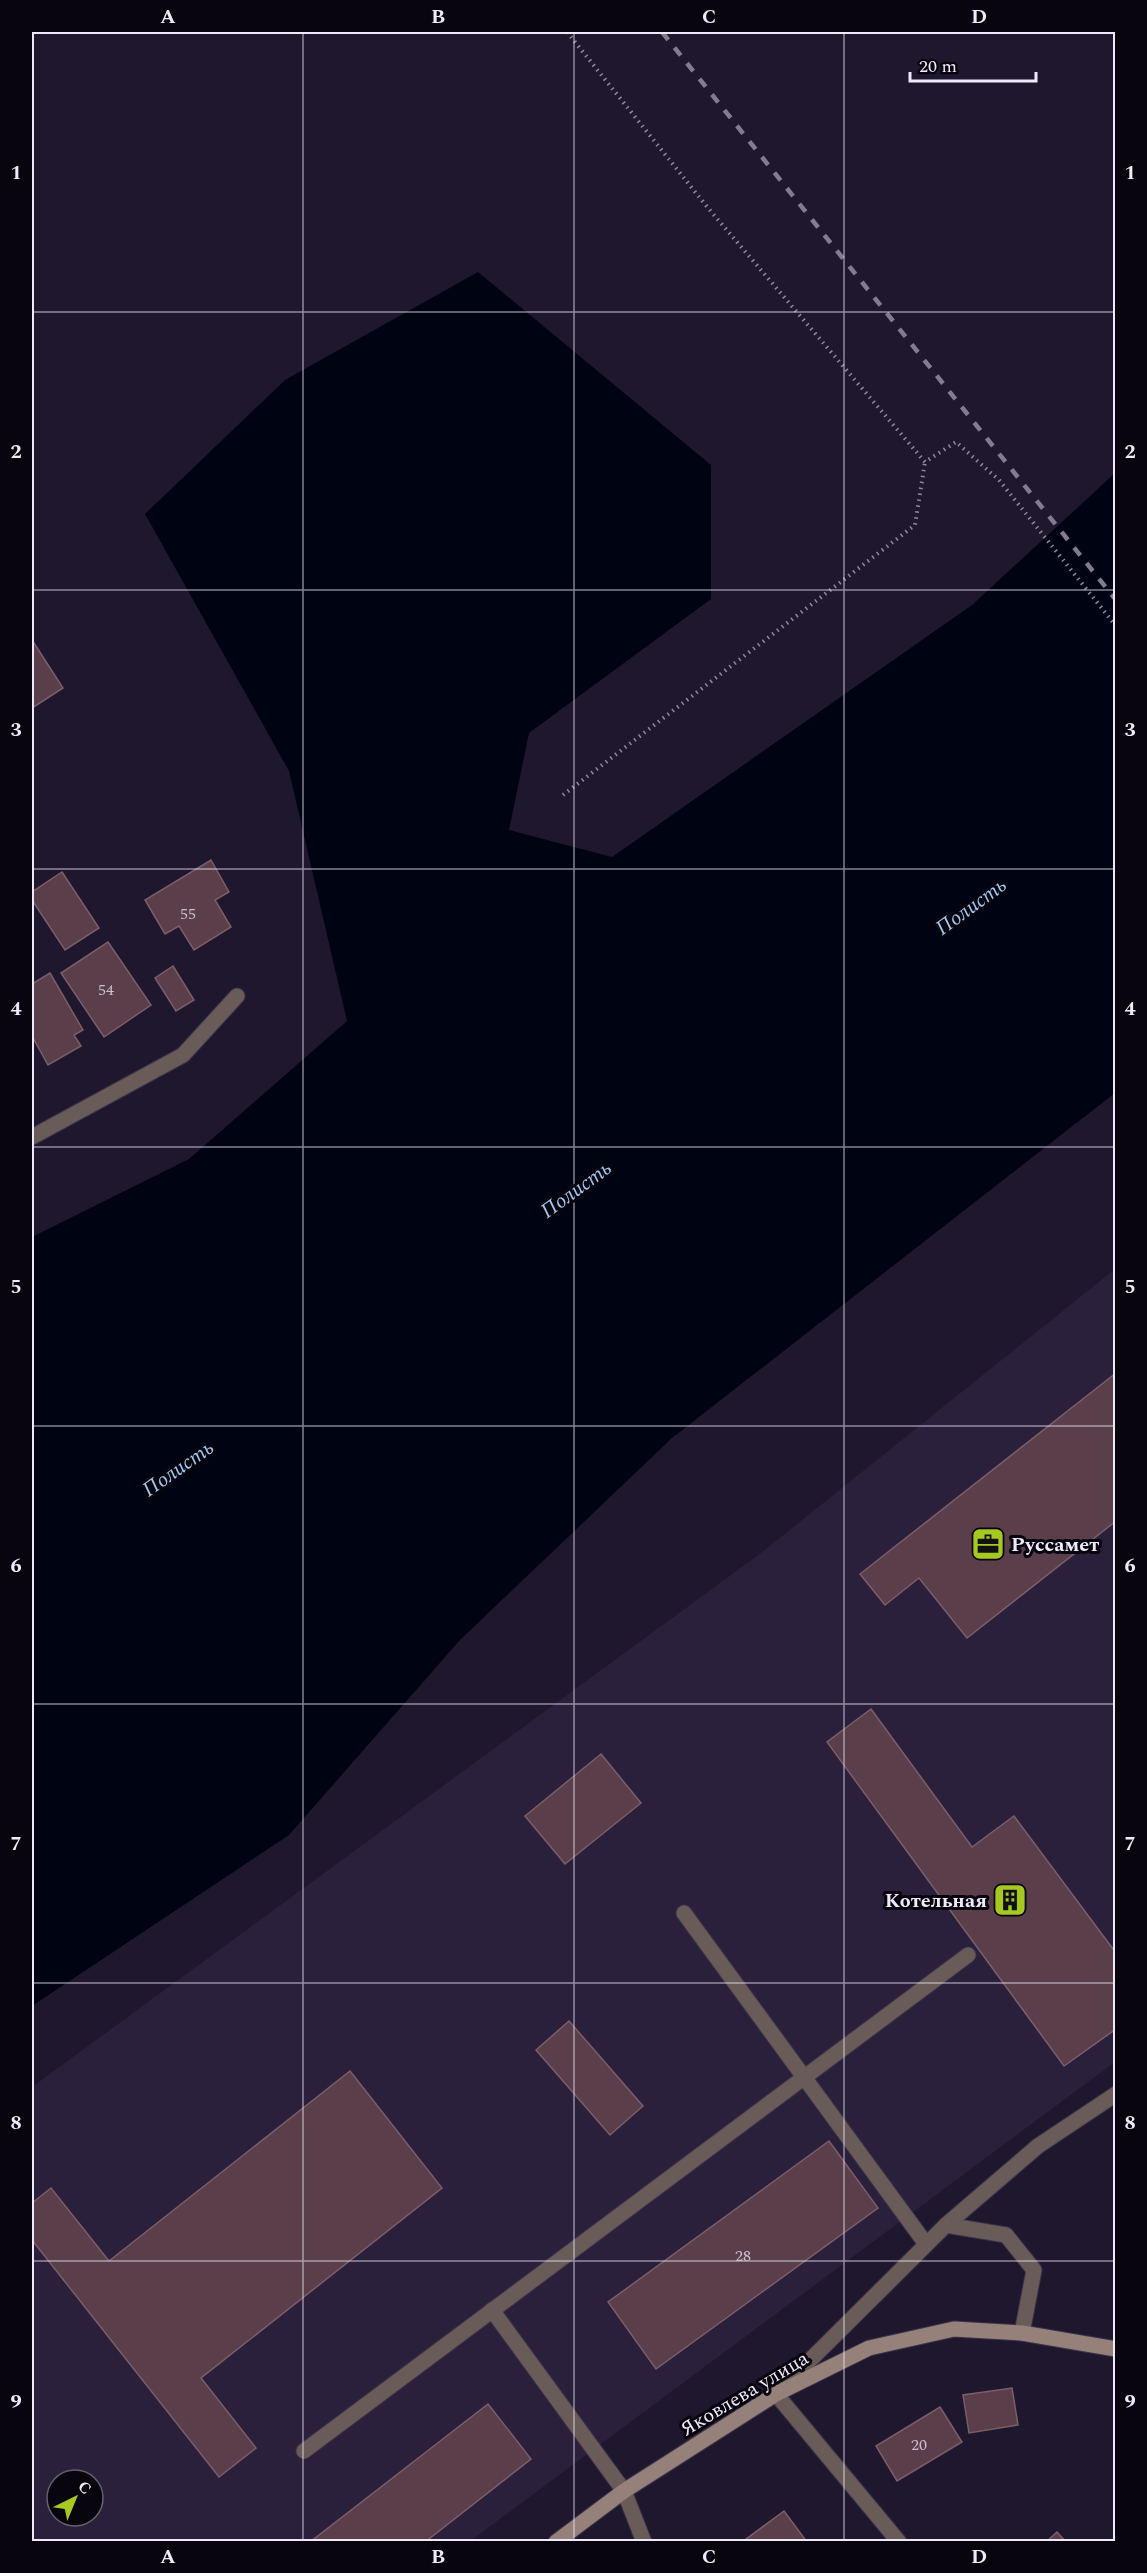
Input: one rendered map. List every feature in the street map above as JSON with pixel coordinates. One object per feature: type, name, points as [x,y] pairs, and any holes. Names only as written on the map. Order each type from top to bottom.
[{"type":"street","points":[[32,1137],[183,1055],[237,996]]},
{"type":"street","points":[[684,1913],[926,2244]]},
{"type":"street","points":[[304,2451],[968,1954]]},
{"type":"street","points":[[899,2541],[776,2394],[946,2225],[1038,2146],[1116,2094]]},
{"type":"street","points":[[946,2225],[1006,2235],[1034,2270],[1022,2333]]},
{"type":"street","points":[[492,2310],[624,2491],[644,2541]]},
{"type":"street","name":"Яковлева улица","points":[[556,2541],[624,2491],[776,2394],[869,2348],[954,2329],[1022,2333],[1116,2349]]},
{"type":"path","points":[[567,32],[708,208],[925,462]]},
{"type":"path","points":[[563,795],[915,525],[925,462],[956,442],[999,480],[1116,626]]},
{"type":"shaded area","points":[[1115,1269],[1115,2062],[469,2542],[32,2541],[32,2087],[761,1553]]},
{"type":"water","name":"Полисть","points":[[478,272],[711,465],[711,599],[529,733],[509,830],[612,857],[972,605],[1115,473],[1115,1093],[672,1438],[460,1640],[289,1835],[32,2006],[32,1237],[189,1159],[347,1021],[289,771],[145,514],[285,380]]},
{"type":"building","points":[[34,643],[63,688],[32,708],[32,644]]},
{"type":"building","points":[[211,860],[229,892],[215,900],[231,927],[194,950],[179,926],[165,934],[145,900]]},
{"type":"building","points":[[62,872],[99,928],[65,950],[32,900],[32,892]]},
{"type":"building","points":[[108,942],[151,1005],[104,1037],[61,973]]},
{"type":"building","points":[[173,966],[194,1000],[176,1011],[155,978]]},
{"type":"building","points":[[50,973],[83,1030],[74,1035],[81,1046],[48,1065],[32,1036],[32,984]]},
{"type":"building","points":[[1116,1373],[1116,1521],[967,1638],[919,1578],[885,1605],[860,1574]]},
{"type":"building","name":"Котельная","points":[[871,1709],[972,1847],[1014,1816],[1116,1953],[1116,2029],[1064,2066],[827,1742]]},
{"type":"building","points":[[601,1754],[641,1803],[565,1864],[525,1816]]},
{"type":"building","points":[[569,2021],[643,2106],[610,2135],[536,2050]]},
{"type":"building","points":[[350,2071],[442,2188],[201,2378],[256,2448],[219,2477],[32,2240],[32,2203],[51,2188],[109,2261]]},
{"type":"building","points":[[829,2141],[878,2208],[656,2369],[608,2302]]},
{"type":"building","points":[[1012,2388],[1018,2425],[969,2433],[963,2395]]},
{"type":"building","points":[[488,2404],[531,2459],[425,2542],[310,2542]]},
{"type":"building","points":[[940,2407],[962,2442],[897,2481],[876,2446]]},
{"type":"building","points":[[784,2511],[807,2542],[742,2542]]},
{"type":"building","points":[[1057,2532],[1066,2542],[1046,2542]]},
{"type":"railway","points":[[662,32],[1116,600]]},
{"type":"place","name":"Руссамет","points":[[988,1544]]},
{"type":"place","name":"Котельная","points":[[1010,1900]]}]
